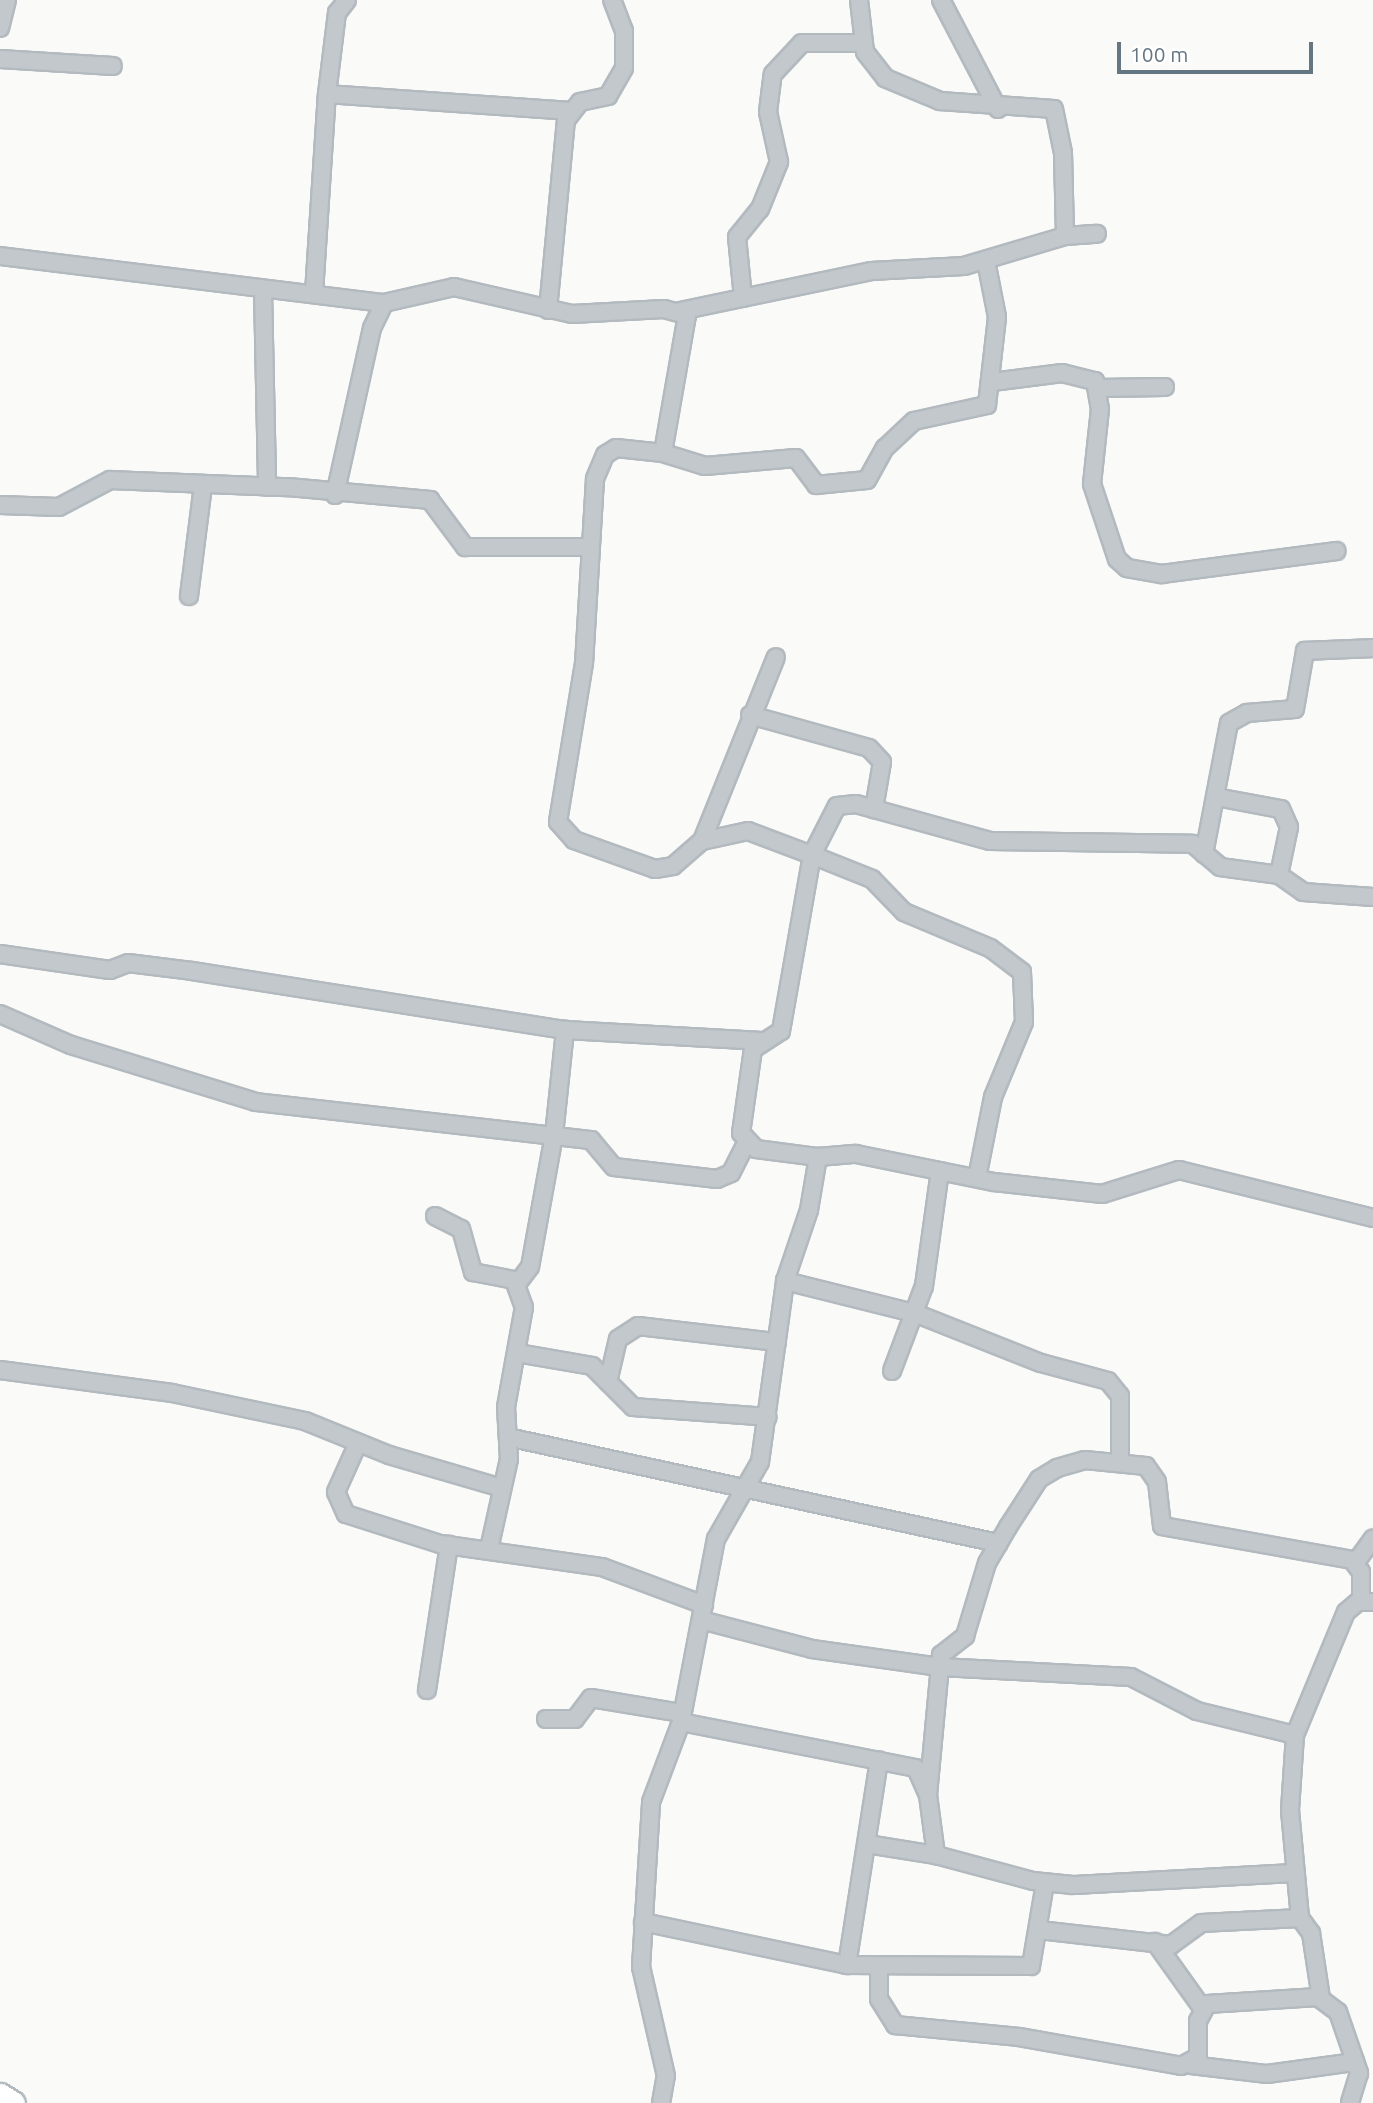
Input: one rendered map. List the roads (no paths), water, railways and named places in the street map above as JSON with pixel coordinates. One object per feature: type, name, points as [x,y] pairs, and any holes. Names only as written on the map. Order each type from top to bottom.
[{"type":"main road","points":[[0,2095],[13,2103]]},
{"type":"street","points":[[0,28],[7,0]]},
{"type":"street","points":[[314,292],[327,94],[337,13],[347,0]]},
{"type":"street","points":[[327,94],[570,111],[608,96],[624,68],[624,31],[612,0]]},
{"type":"street","points":[[859,0],[863,43],[877,71],[898,84],[940,101],[998,108],[1050,107],[1058,117],[1065,236]]},
{"type":"street","points":[[942,0],[998,108]]},
{"type":"street","points":[[743,298],[737,237],[760,209],[779,162],[768,113],[773,74],[802,43],[863,43]]},
{"type":"street","points":[[0,59],[113,66]]},
{"type":"street","points":[[548,310],[570,111]]},
{"type":"street","points":[[0,256],[263,290],[314,292],[384,303],[454,286],[548,310],[680,311],[872,271],[986,261],[1065,236],[1097,234]]},
{"type":"street","points":[[776,657],[750,715],[702,841],[673,866],[655,869],[574,840],[558,822],[584,663],[588,547],[595,479],[605,455],[616,448],[663,453],[705,466],[796,458],[816,485],[862,483],[914,421],[981,408],[992,382],[997,317],[986,261]]},
{"type":"street","points":[[263,290],[267,487]]},
{"type":"street","points":[[335,495],[372,328],[384,303]]},
{"type":"street","points":[[663,453],[689,326],[680,311]]},
{"type":"street","points":[[992,382],[1078,373],[1098,388],[1165,387]]},
{"type":"street","points":[[1098,388],[1092,484],[1113,550],[1126,568],[1162,574],[1336,551]]},
{"type":"street","points":[[0,505],[59,507],[110,480],[267,487],[335,495],[430,500],[465,547],[588,547]]},
{"type":"street","points":[[189,596],[202,485]]},
{"type":"street","points":[[1204,854],[1216,797],[1222,737],[1237,715],[1295,709],[1305,651],[1373,648]]},
{"type":"street","points":[[750,715],[869,748],[882,762],[874,809]]},
{"type":"street","points":[[1216,797],[1281,809],[1289,827],[1279,875]]},
{"type":"street","points":[[0,954],[110,970],[142,964],[565,1030],[759,1041],[781,1031],[812,855],[837,806],[874,809],[990,841],[1193,844],[1220,867],[1279,875],[1315,895],[1373,897]]},
{"type":"street","points":[[702,841],[748,831],[858,871],[904,912],[990,948],[1020,968],[1024,1022],[993,1097],[977,1178]]},
{"type":"street","points":[[0,1014],[71,1045],[256,1102],[591,1140],[614,1167],[717,1179],[731,1173],[746,1143]]},
{"type":"street","points":[[516,1284],[530,1267],[554,1135],[565,1030]]},
{"type":"street","points":[[746,1143],[741,1133],[744,1086],[759,1041]]},
{"type":"street","points":[[746,1143],[818,1157],[856,1154],[977,1178],[1101,1194],[1179,1170],[1373,1218]]},
{"type":"street","points":[[661,2103],[666,2076],[642,1990],[643,1922],[651,1802],[682,1718],[716,1539],[760,1462],[785,1281],[809,1210],[818,1157]]},
{"type":"street","points":[[892,1371],[917,1314],[940,1171]]},
{"type":"street","points":[[435,1216],[461,1229],[473,1272],[511,1277],[516,1284],[526,1320],[506,1408],[512,1438],[489,1549]]},
{"type":"street","points":[[785,1281],[917,1314],[1041,1363],[1108,1381],[1120,1396],[1120,1460]]},
{"type":"street","points":[[608,1382],[618,1339],[638,1326],[777,1342]]},
{"type":"street","points":[[517,1353],[592,1366],[634,1406],[768,1417]]},
{"type":"street","points":[[0,1370],[172,1393],[305,1421],[358,1443],[502,1488]]},
{"type":"street","points":[[512,1438],[999,1543]]},
{"type":"street","points":[[358,1443],[336,1492],[339,1508],[449,1545],[602,1567],[702,1613],[812,1649],[940,1667],[1131,1677],[1197,1711],[1295,1735]]},
{"type":"street","points":[[936,1855],[928,1795],[940,1667],[945,1647],[967,1631],[999,1543],[1039,1479],[1085,1460],[1120,1460],[1154,1474],[1158,1518],[1166,1528],[1356,1562]]},
{"type":"street","points":[[1356,1562],[1373,1539]]},
{"type":"street","points":[[427,1689],[449,1545]]},
{"type":"street","points":[[1321,1998],[1311,1933],[1300,1918],[1295,1873],[1295,1735],[1346,1612],[1367,1602],[1356,1562]]},
{"type":"street","points":[[546,1718],[575,1719],[591,1698],[916,1768],[928,1795]]},
{"type":"street","points":[[847,1965],[879,1760]]},
{"type":"street","points":[[867,1844],[936,1855],[1045,1883],[1295,1873]]},
{"type":"street","points":[[643,1922],[847,1965],[1031,1966],[1045,1883]]},
{"type":"street","points":[[1039,1930],[1178,1944],[1201,1923],[1300,1918]]},
{"type":"street","points":[[1155,1942],[1202,2008],[1198,2057],[1191,2065]]},
{"type":"street","points":[[878,1967],[880,1999],[895,2025],[1019,2037],[1191,2065],[1267,2074],[1362,2069]]},
{"type":"street","points":[[1202,2008],[1216,2001],[1321,1998],[1338,2012],[1362,2069],[1349,2103]]}]
